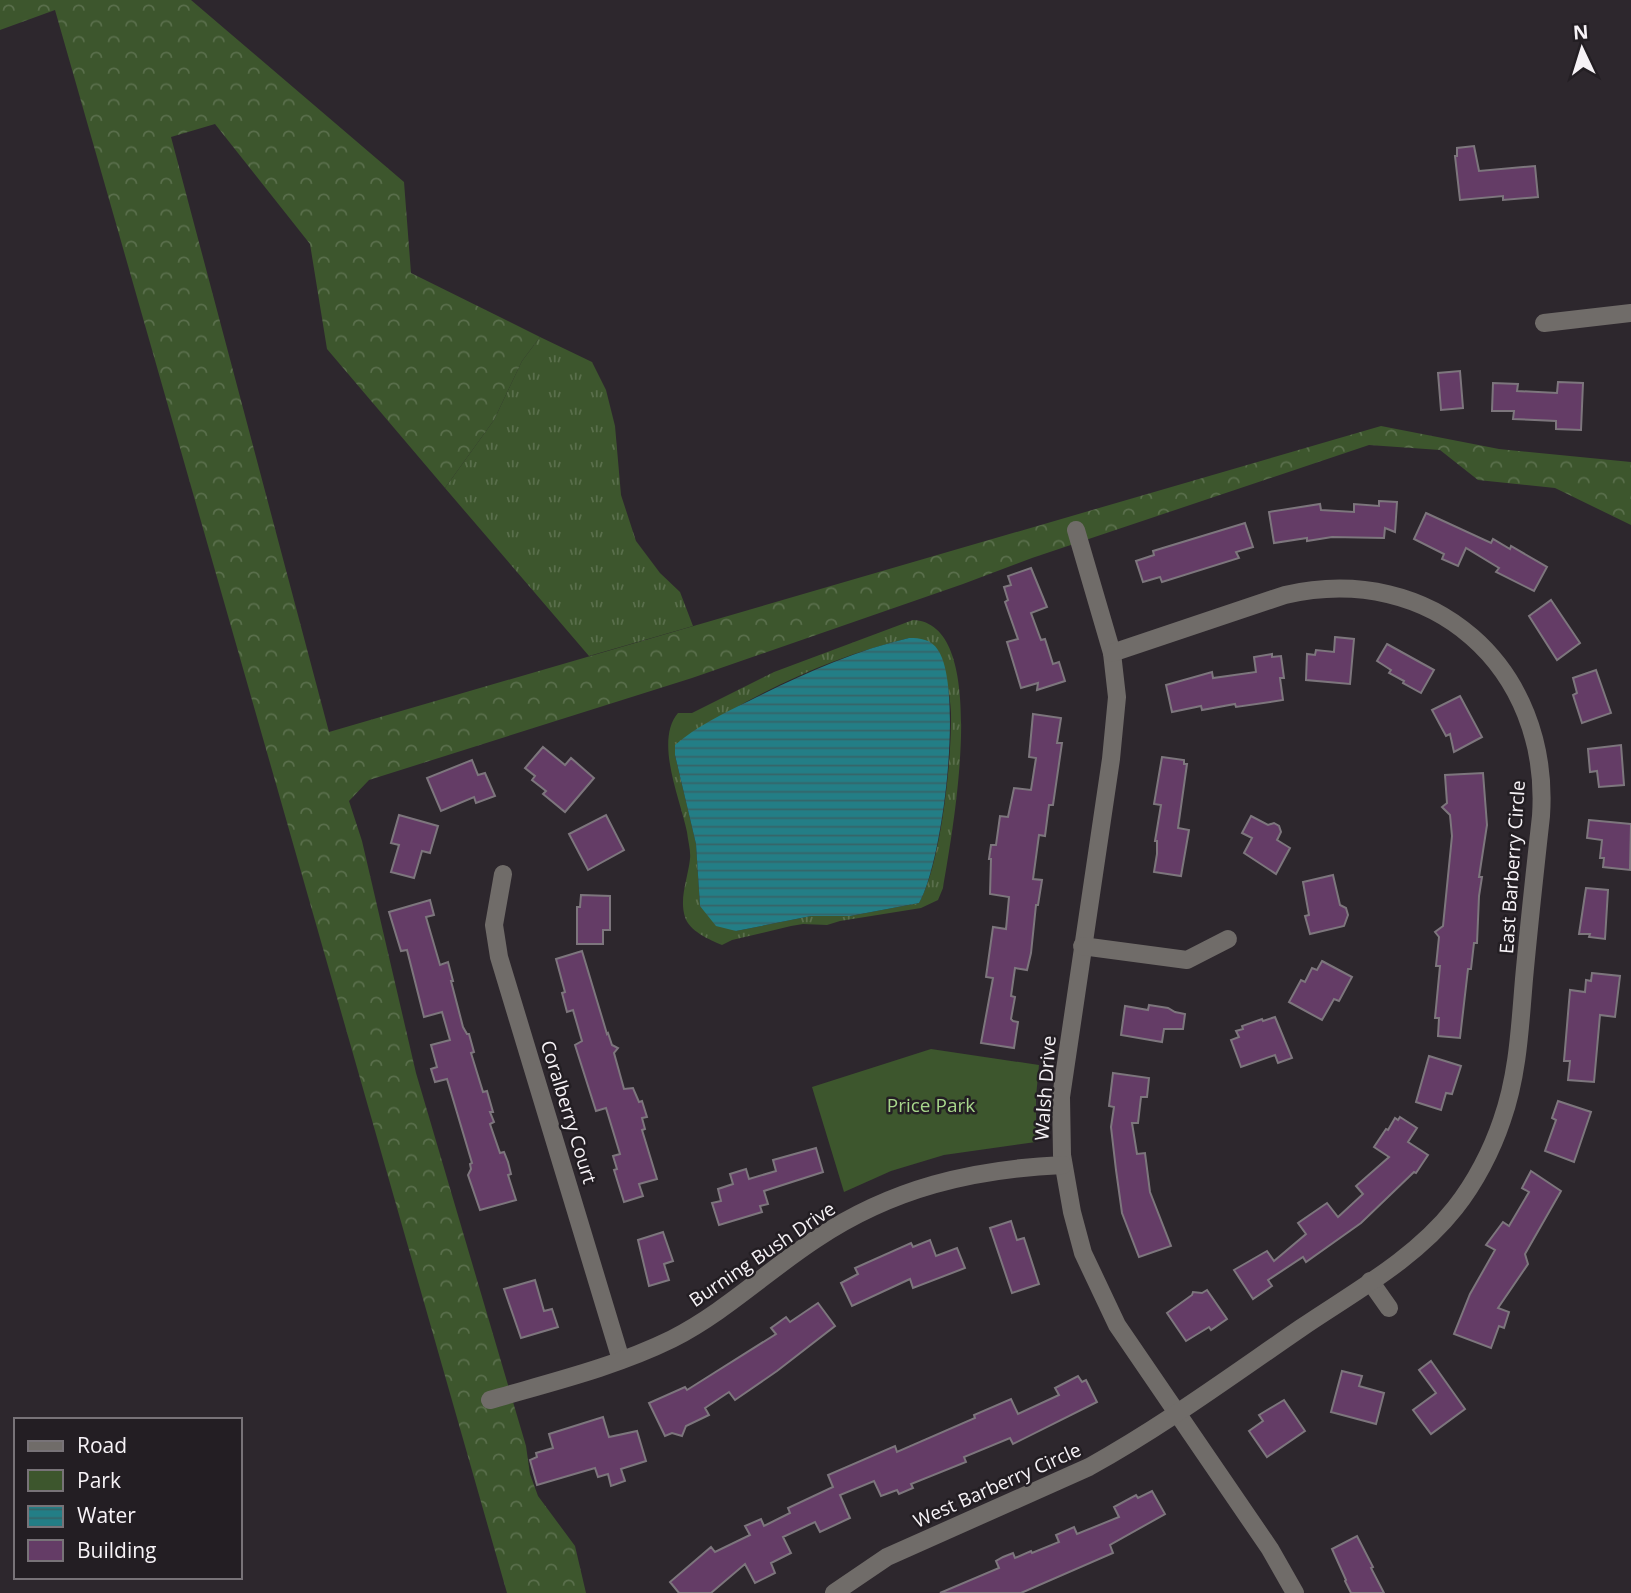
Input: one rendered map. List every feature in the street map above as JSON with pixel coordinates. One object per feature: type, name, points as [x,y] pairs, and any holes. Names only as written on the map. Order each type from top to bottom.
[{"type":"street","points":[[1544,323],[1631,313]]},
{"type":"street","name":"Walsh Drive","points":[[1076,530],[1112,653],[1117,697],[1114,737],[1061,1097],[1063,1165],[1079,1241],[1117,1325],[1270,1549],[1294,1593]]},
{"type":"street","name":"East Barberry Circle","points":[[1112,653],[1304,590],[1359,589],[1381,592],[1455,622],[1497,662],[1524,705],[1539,761],[1541,806],[1510,1093],[1495,1138],[1476,1175],[1454,1209],[1406,1255],[1177,1413]]},
{"type":"street","name":"Coralberry Court","points":[[503,874],[494,925],[499,957],[621,1360]]},
{"type":"street","points":[[1082,946],[1187,960],[1228,939]]},
{"type":"street","name":"Burning Bush Drive","points":[[491,1401],[621,1360],[674,1338],[723,1309],[816,1239],[868,1208],[929,1185],[981,1173],[1063,1165]]},
{"type":"street","points":[[1370,1281],[1390,1308]]},
{"type":"street","name":"West Barberry Circle","points":[[834,1593],[887,1557],[1089,1467],[1177,1413]]},
{"type":"green space","points":[[0,0],[191,0],[404,182],[411,273],[540,337],[522,361],[494,420],[445,488],[327,349],[310,244],[215,124],[171,137],[329,732],[1381,426],[1499,449],[1631,462],[1631,525],[1555,488],[1478,480],[1440,450],[1369,445],[1032,558],[692,678],[369,780],[349,801],[362,841],[416,1073],[526,1446],[530,1474],[538,1496],[575,1546],[586,1593],[507,1593],[55,10],[0,30]]},
{"type":"green space","points":[[540,337],[592,362],[606,390],[615,426],[621,495],[636,541],[660,573],[680,592],[693,626],[589,656],[445,488],[494,420],[522,361]]},
{"type":"green space","points":[[913,620],[938,630],[953,656],[960,693],[961,736],[953,825],[943,888],[938,900],[921,908],[827,925],[791,926],[732,940],[722,945],[701,934],[687,922],[683,903],[690,853],[671,771],[668,739],[671,725],[678,713],[692,713],[774,672]],"holes":[[[909,638],[938,650],[947,681],[950,705],[950,756],[939,838],[927,886],[919,903],[850,916],[811,916],[736,931],[700,906],[696,844],[675,755],[723,715],[772,688],[817,668]]]},
{"type":"green space","name":"Price Park","points":[[931,1049],[1039,1065],[1036,1142],[944,1155],[891,1171],[844,1192],[812,1087]]},
{"type":"water","points":[[909,638],[929,641],[938,650],[946,670],[949,700],[950,736],[942,815],[936,852],[919,903],[850,916],[811,916],[736,931],[716,926],[700,906],[696,844],[675,745],[711,720],[788,682],[847,657]]},
{"type":"building","points":[[1474,146],[1479,171],[1535,166],[1538,197],[1503,200],[1503,196],[1460,200],[1455,156],[1457,148]]},
{"type":"building","points":[[1460,371],[1463,408],[1441,410],[1438,373]]},
{"type":"building","points":[[1558,382],[1583,383],[1581,430],[1556,429],[1556,421],[1513,419],[1514,411],[1492,411],[1493,383],[1518,384],[1517,391],[1557,393]]},
{"type":"building","points":[[1379,501],[1397,502],[1395,532],[1385,528],[1384,538],[1332,537],[1307,541],[1307,538],[1274,543],[1269,512],[1320,504],[1321,510],[1354,512],[1354,504],[1379,506]]},
{"type":"building","points":[[1426,513],[1491,543],[1493,539],[1510,549],[1511,546],[1547,567],[1534,591],[1496,572],[1499,568],[1466,548],[1458,566],[1442,559],[1444,554],[1414,539]]},
{"type":"building","points":[[1245,523],[1253,547],[1236,552],[1239,558],[1162,582],[1160,577],[1143,582],[1136,561],[1154,555],[1153,551]]},
{"type":"building","points":[[1031,568],[1047,607],[1031,613],[1041,640],[1045,639],[1053,664],[1059,662],[1065,681],[1037,690],[1038,683],[1021,688],[1007,642],[1018,639],[1005,602],[1008,600],[1004,587],[1011,585],[1008,576]]},
{"type":"building","points":[[1551,600],[1580,643],[1557,660],[1529,616]]},
{"type":"building","points":[[1335,637],[1354,639],[1350,684],[1306,680],[1307,654],[1315,655],[1316,650],[1334,652]]},
{"type":"building","points":[[1387,644],[1434,670],[1421,693],[1389,673],[1391,670],[1377,661]]},
{"type":"building","points":[[1272,654],[1272,657],[1281,656],[1283,700],[1202,710],[1201,706],[1172,712],[1166,685],[1212,672],[1213,678],[1256,672],[1254,657]]},
{"type":"building","points":[[1596,670],[1611,713],[1582,723],[1573,695],[1577,693],[1573,678]]},
{"type":"building","points":[[1460,696],[1482,737],[1454,752],[1450,734],[1446,736],[1432,710]]},
{"type":"building","points":[[1033,714],[1061,718],[1057,743],[1062,743],[1053,805],[1049,805],[1045,836],[1039,835],[1033,879],[1042,880],[1036,905],[1031,953],[1027,970],[1015,968],[1011,996],[1015,997],[1011,1019],[1018,1022],[1014,1048],[981,1043],[993,978],[986,977],[993,927],[1006,929],[1009,897],[990,894],[989,859],[991,845],[996,845],[1000,816],[1008,817],[1014,788],[1031,790],[1036,758],[1029,757]]},
{"type":"building","points":[[1621,745],[1624,785],[1599,787],[1597,771],[1590,772],[1588,749]]},
{"type":"building","points":[[543,747],[565,765],[571,758],[594,778],[565,812],[543,794],[546,791],[532,780],[535,776],[525,768]]},
{"type":"building","points":[[1162,757],[1184,760],[1184,764],[1187,764],[1178,828],[1189,830],[1181,876],[1154,872],[1157,854],[1155,841],[1161,805],[1154,804]]},
{"type":"building","points":[[472,760],[478,775],[485,773],[495,796],[476,803],[474,797],[441,811],[427,778]]},
{"type":"building","points":[[1483,773],[1487,825],[1479,877],[1482,877],[1477,943],[1474,943],[1471,969],[1468,969],[1460,1038],[1438,1036],[1439,1018],[1435,1018],[1440,966],[1436,966],[1439,937],[1435,932],[1443,926],[1452,836],[1450,815],[1442,807],[1447,803],[1445,775]]},
{"type":"building","points":[[399,815],[438,826],[430,853],[422,851],[414,878],[391,872],[399,845],[391,843]]},
{"type":"building","points":[[606,815],[624,850],[588,870],[569,834]]},
{"type":"building","points":[[1251,816],[1268,825],[1274,823],[1279,826],[1281,832],[1277,840],[1290,848],[1276,874],[1244,853],[1252,838],[1242,833]]},
{"type":"building","points":[[1589,820],[1631,824],[1630,870],[1603,867],[1604,858],[1600,858],[1602,840],[1587,838]]},
{"type":"building","points":[[1333,875],[1340,905],[1346,908],[1348,915],[1344,926],[1310,934],[1305,916],[1309,915],[1303,882]]},
{"type":"building","points":[[1586,888],[1608,890],[1605,939],[1579,934]]},
{"type":"building","points":[[581,895],[610,896],[610,930],[603,930],[603,944],[577,944],[577,907],[580,907]]},
{"type":"building","points":[[430,900],[434,915],[426,917],[440,965],[448,962],[463,1027],[469,1034],[474,1052],[471,1053],[483,1092],[487,1091],[493,1112],[490,1112],[494,1122],[490,1124],[500,1153],[504,1152],[508,1162],[511,1174],[508,1175],[516,1200],[480,1210],[468,1175],[472,1163],[447,1079],[435,1082],[431,1069],[437,1067],[431,1045],[450,1040],[442,1012],[424,1017],[407,950],[401,951],[389,912]]},
{"type":"building","points":[[582,951],[607,1034],[612,1045],[618,1048],[614,1053],[624,1089],[633,1088],[639,1102],[642,1101],[647,1117],[642,1118],[645,1129],[642,1130],[657,1179],[639,1184],[643,1196],[624,1202],[614,1170],[617,1169],[613,1156],[620,1154],[606,1108],[596,1111],[575,1045],[582,1041],[573,1010],[567,1012],[562,993],[565,992],[556,959]]},
{"type":"building","points":[[1322,961],[1352,977],[1339,1001],[1334,999],[1322,1020],[1289,1002],[1301,980],[1305,982],[1312,968],[1317,970]]},
{"type":"building","points":[[1592,973],[1620,976],[1615,1017],[1600,1015],[1594,1082],[1568,1080],[1570,1061],[1564,1061],[1570,990],[1585,992],[1586,980],[1591,981]]},
{"type":"building","points":[[1149,1005],[1185,1014],[1183,1029],[1164,1029],[1162,1042],[1121,1035],[1125,1006],[1148,1010]]},
{"type":"building","points":[[1275,1017],[1292,1058],[1278,1063],[1275,1055],[1241,1067],[1231,1040],[1239,1037],[1236,1031],[1243,1029],[1242,1026]]},
{"type":"building","points":[[1429,1056],[1461,1066],[1452,1094],[1446,1093],[1441,1110],[1416,1102]]},
{"type":"building","points":[[1113,1073],[1149,1078],[1147,1097],[1141,1097],[1138,1123],[1132,1123],[1137,1154],[1145,1153],[1150,1192],[1171,1246],[1139,1257],[1122,1213],[1111,1127],[1114,1107],[1109,1106]]},
{"type":"building","points":[[1558,1101],[1591,1112],[1574,1162],[1545,1151],[1556,1120],[1552,1118]]},
{"type":"building","points":[[1400,1117],[1417,1128],[1408,1142],[1428,1155],[1416,1173],[1361,1223],[1306,1262],[1303,1257],[1268,1280],[1272,1286],[1253,1299],[1234,1270],[1267,1251],[1274,1261],[1306,1234],[1298,1223],[1327,1203],[1338,1217],[1363,1194],[1356,1186],[1389,1157],[1374,1147],[1395,1118],[1398,1120]]},
{"type":"building","points":[[816,1148],[823,1172],[764,1191],[768,1204],[760,1206],[762,1212],[719,1225],[712,1203],[721,1201],[718,1189],[733,1184],[730,1174],[746,1169],[749,1179],[776,1171],[773,1160]]},
{"type":"building","points":[[1531,1171],[1561,1191],[1525,1254],[1528,1264],[1498,1308],[1509,1312],[1504,1328],[1499,1326],[1491,1348],[1454,1334],[1470,1294],[1495,1250],[1486,1245],[1503,1222],[1509,1226],[1529,1192],[1522,1188]]},
{"type":"building","points":[[1011,1221],[1017,1240],[1024,1238],[1039,1284],[1012,1293],[990,1228]]},
{"type":"building","points":[[663,1232],[673,1261],[664,1264],[669,1280],[649,1286],[638,1240]]},
{"type":"building","points":[[930,1240],[936,1256],[957,1248],[965,1268],[913,1288],[910,1279],[852,1306],[841,1283],[858,1274],[855,1268],[911,1243],[913,1247]]},
{"type":"building","points":[[535,1280],[544,1311],[552,1309],[558,1327],[521,1338],[504,1289]]},
{"type":"building","points":[[1207,1290],[1227,1319],[1211,1330],[1209,1327],[1186,1341],[1167,1313],[1193,1292],[1202,1293]]},
{"type":"building","points":[[818,1303],[835,1326],[735,1400],[729,1392],[705,1408],[709,1415],[686,1426],[682,1436],[672,1433],[665,1436],[649,1403],[685,1387],[687,1390],[776,1334],[771,1328],[786,1317],[790,1322]]},
{"type":"building","points":[[1431,1361],[1465,1409],[1431,1434],[1413,1410],[1436,1393],[1419,1370]]},
{"type":"building","points":[[1342,1371],[1362,1376],[1359,1386],[1384,1393],[1376,1424],[1331,1412]]},
{"type":"building","points":[[1078,1376],[1082,1382],[1086,1380],[1097,1402],[1013,1444],[1010,1438],[964,1457],[966,1462],[911,1484],[913,1488],[899,1494],[897,1490],[881,1496],[874,1481],[840,1495],[850,1518],[820,1532],[815,1522],[783,1537],[791,1553],[771,1563],[775,1573],[755,1583],[745,1564],[711,1593],[679,1593],[670,1582],[711,1547],[715,1552],[750,1535],[745,1526],[761,1519],[764,1526],[790,1513],[788,1508],[833,1487],[828,1475],[895,1446],[897,1452],[1011,1399],[1018,1414],[1059,1395],[1055,1388]]},
{"type":"building","points":[[1284,1400],[1305,1431],[1267,1457],[1249,1431],[1263,1421],[1259,1415]]},
{"type":"building","points":[[603,1417],[609,1437],[637,1431],[646,1461],[621,1469],[625,1481],[611,1486],[608,1474],[598,1477],[595,1468],[537,1485],[530,1460],[537,1457],[536,1453],[553,1448],[549,1434]]},
{"type":"building","points":[[1152,1491],[1165,1514],[1110,1545],[1113,1553],[1021,1593],[940,1593],[999,1568],[996,1561],[1003,1557],[1013,1553],[1015,1558],[1031,1551],[1032,1553],[1059,1542],[1056,1535],[1074,1527],[1077,1534],[1119,1517],[1114,1507],[1136,1495],[1138,1498]]},
{"type":"building","points":[[1357,1536],[1384,1593],[1351,1593],[1345,1581],[1332,1549]]}]
